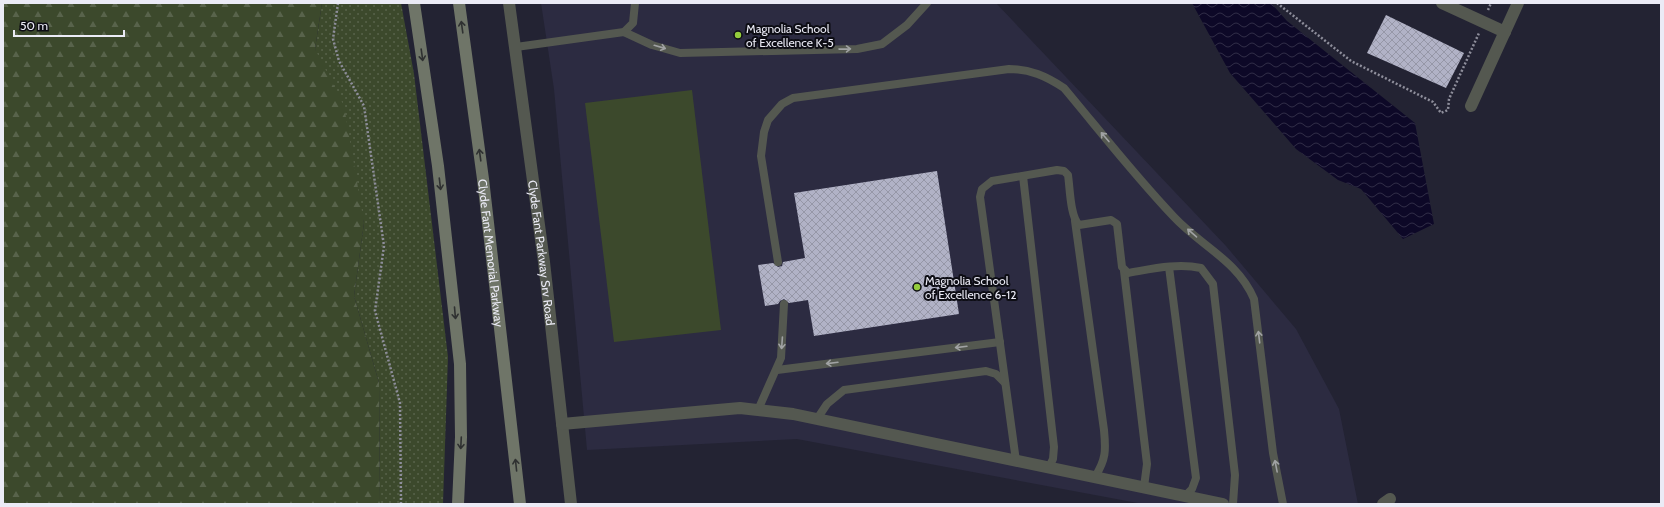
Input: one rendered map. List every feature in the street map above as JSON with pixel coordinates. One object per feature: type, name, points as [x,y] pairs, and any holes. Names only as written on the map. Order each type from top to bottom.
[{"type":"main road","points":[[414,3],[438,166],[459,357],[461,437],[458,504]]},
{"type":"main road","name":"Clyde Fant Memorial Parkway","points":[[459,3],[483,179],[520,504]]},
{"type":"street","name":"Clyde Fant Parkway Srv Road","points":[[509,3],[542,247],[571,504]]},
{"type":"street","points":[[1442,3],[1505,32]]},
{"type":"street","points":[[1472,106],[1518,3]]},
{"type":"street","points":[[562,424],[740,408],[758,410],[817,419],[1223,504]]},
{"type":"lane","points":[[624,32],[634,23],[636,3]]},
{"type":"lane","points":[[516,47],[624,32],[652,45],[680,53],[857,49],[882,44],[907,24],[927,3]]},
{"type":"lane","points":[[778,262],[761,156],[764,132],[768,120],[782,104],[793,98],[1009,69],[1024,69],[1047,76],[1064,88],[1175,218],[1224,258],[1242,276],[1250,289],[1254,299],[1274,453],[1283,504]]},
{"type":"lane","points":[[1016,461],[980,197],[982,190],[992,181],[1057,170],[1064,171],[1068,175],[1104,430],[1106,454],[1104,464],[1095,477]]},
{"type":"lane","points":[[1023,176],[1054,447],[1053,459],[1049,468]]},
{"type":"lane","points":[[1075,221],[1079,225],[1111,220],[1117,224],[1147,464],[1144,487]]},
{"type":"lane","points":[[1124,271],[1128,273],[1169,267],[1192,266],[1201,268],[1213,284],[1235,475],[1233,504]]},
{"type":"lane","points":[[1169,267],[1196,478],[1192,488],[1185,496]]},
{"type":"lane","points":[[758,410],[781,358],[784,304]]},
{"type":"lane","points":[[777,370],[1000,342]]},
{"type":"lane","points":[[817,419],[827,404],[844,390],[986,371],[996,374],[1005,383]]},
{"type":"path","points":[[338,3],[333,39],[339,61],[364,106],[384,246],[375,311],[400,403],[401,504]]},
{"type":"path","points":[[1277,3],[1351,62],[1433,102],[1441,113],[1448,110],[1449,99],[1491,3]]},
{"type":"shaded area","name":"Magnolia School of Excellence 6-12","points":[[541,3],[996,3],[1226,246],[1296,329],[1339,409],[1358,504],[1143,504],[797,439],[587,450],[554,89]]},
{"type":"green space","points":[[3,3],[322,3],[315,49],[344,106],[364,223],[354,296],[379,383],[380,504],[3,504]]},
{"type":"green space","points":[[322,3],[401,3],[414,74],[448,357],[443,504],[380,504],[379,383],[354,296],[364,223],[315,49]]},
{"type":"green space","points":[[692,90],[721,330],[614,342],[585,103]]},
{"type":"water","points":[[1192,3],[1271,3],[1287,21],[1415,123],[1434,224],[1403,239],[1361,189],[1338,180],[1296,149],[1230,73]]},
{"type":"building","points":[[1386,15],[1464,53],[1446,88],[1367,53]]},
{"type":"building","points":[[937,171],[959,314],[814,336],[808,300],[789,303],[784,299],[778,304],[765,306],[758,265],[773,263],[778,267],[782,266],[783,262],[805,258],[794,193]]},
{"type":"place","name":"Magnolia School of Excellence K-5","points":[[738,35]]},
{"type":"place","name":"Magnolia School of Excellence 6-12","points":[[917,287]]}]
